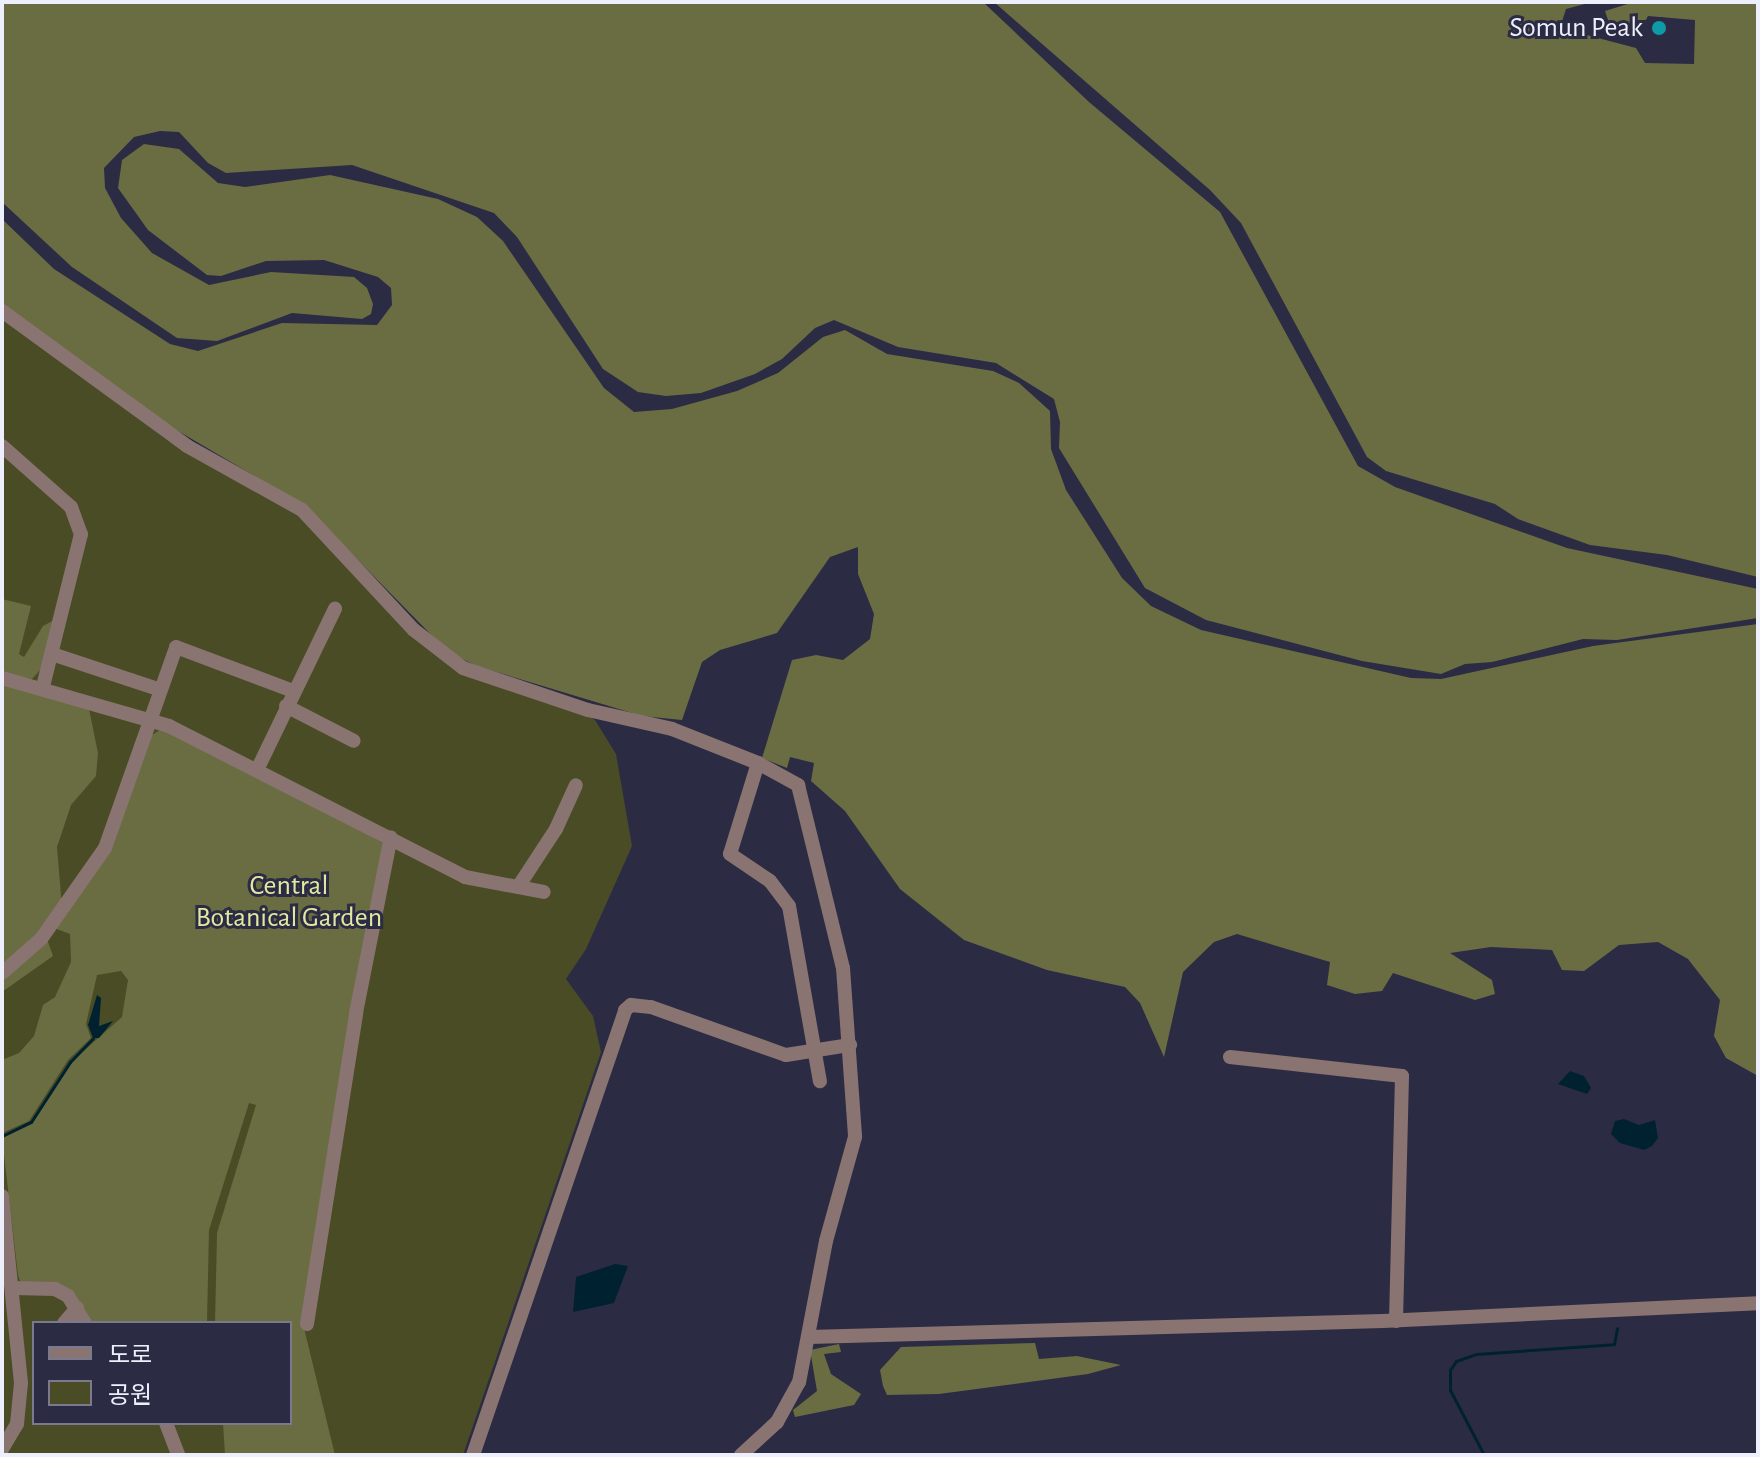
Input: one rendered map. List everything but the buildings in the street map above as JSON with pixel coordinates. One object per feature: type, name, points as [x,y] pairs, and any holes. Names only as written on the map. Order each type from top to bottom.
[{"type":"street","points":[[2,311],[187,446],[302,510],[414,630],[463,668],[598,713],[672,729],[789,777],[802,795],[843,968],[855,1137],[826,1241],[799,1382],[787,1407],[741,1455]]},
{"type":"street","points":[[2,446],[71,507],[81,534],[43,686]]},
{"type":"street","points":[[258,768],[335,609]]},
{"type":"street","points":[[2,973],[41,939],[99,858],[127,797],[158,689],[176,647],[293,691]]},
{"type":"street","points":[[52,654],[158,689]]},
{"type":"street","points":[[2,678],[43,686],[151,718],[258,768],[465,877],[520,884],[544,892]]},
{"type":"street","points":[[286,706],[354,741]]},
{"type":"street","points":[[758,763],[730,854],[770,881],[789,906],[820,1081]]},
{"type":"street","points":[[520,884],[543,852],[576,785]]},
{"type":"street","points":[[307,1324],[356,1013],[391,837]]},
{"type":"street","points":[[473,1455],[625,1010],[631,1005],[651,1007],[786,1055],[850,1045]]},
{"type":"street","points":[[1230,1057],[1402,1076],[1396,1321]]},
{"type":"street","points":[[2,1196],[14,1288],[26,1333],[20,1412],[14,1434],[2,1449]]},
{"type":"street","points":[[14,1288],[55,1289],[77,1308],[84,1321]]},
{"type":"street","points":[[809,1337],[1396,1321],[1758,1303]]},
{"type":"street","points":[[66,1321],[77,1308]]},
{"type":"street","points":[[167,1425],[178,1455]]},
{"type":"green space","points":[[2,2],[983,2],[1089,102],[1220,212],[1358,466],[1395,487],[1567,548],[1758,589],[1758,618],[1617,640],[1583,639],[1492,662],[1465,664],[1441,674],[1362,661],[1206,620],[1145,588],[1059,448],[1060,422],[1054,399],[996,363],[898,347],[834,320],[815,328],[782,359],[755,374],[701,393],[666,396],[638,392],[603,369],[517,237],[494,213],[352,165],[226,173],[208,163],[179,132],[160,131],[134,137],[104,168],[105,188],[121,218],[152,253],[209,285],[271,272],[354,277],[367,288],[373,304],[371,314],[362,319],[292,313],[217,341],[177,338],[72,267],[2,202]]},
{"type":"green space","points":[[994,2],[1592,2],[1566,9],[1560,28],[1636,48],[1645,63],[1694,64],[1695,20],[1648,16],[1640,30],[1608,20],[1605,11],[1634,2],[1758,2],[1758,577],[1667,555],[1590,545],[1518,519],[1495,504],[1386,471],[1367,457],[1241,223],[1210,190]]},
{"type":"green space","points":[[144,144],[179,149],[218,183],[245,187],[330,175],[438,199],[477,217],[503,241],[604,388],[634,412],[672,409],[737,391],[778,373],[823,337],[845,330],[887,354],[993,371],[1019,383],[1050,411],[1051,449],[1066,490],[1122,578],[1151,606],[1201,630],[1411,678],[1441,679],[1593,646],[1758,624],[1758,1076],[1726,1058],[1714,1036],[1720,1000],[1688,959],[1658,942],[1619,945],[1584,971],[1562,970],[1552,950],[1491,947],[1450,953],[1492,980],[1495,994],[1475,1000],[1393,973],[1382,991],[1355,994],[1327,985],[1330,962],[1237,934],[1214,942],[1183,972],[1164,1057],[1140,1003],[1125,987],[1047,970],[964,940],[900,889],[845,811],[811,781],[814,763],[790,757],[787,768],[762,758],[792,660],[816,655],[843,660],[870,639],[874,614],[858,574],[858,547],[830,557],[777,633],[720,650],[702,662],[682,720],[642,716],[477,666],[449,653],[304,505],[134,405],[2,305],[2,219],[54,269],[170,344],[198,351],[282,323],[377,325],[392,305],[391,288],[378,277],[324,260],[266,261],[221,276],[207,275],[148,230],[118,188],[122,160]]},
{"type":"green space","name":"Central Botanical Garden","points":[[2,318],[167,440],[303,516],[440,656],[582,711],[595,720],[616,754],[632,846],[586,949],[566,979],[593,1016],[601,1052],[463,1455],[2,1455]]},
{"type":"green space","points":[[2,599],[31,606],[19,654],[24,657],[43,626],[56,619],[41,669],[32,679],[2,674]]},
{"type":"green space","points":[[2,682],[88,704],[98,753],[96,776],[71,805],[57,847],[62,907],[38,937],[2,968]]},
{"type":"green space","points":[[163,728],[383,843],[303,1324],[335,1455],[225,1455],[223,1425],[292,1425],[292,1321],[215,1321],[217,1233],[256,1105],[249,1103],[209,1230],[207,1321],[89,1321],[75,1294],[20,1281],[18,1275],[2,1138],[32,1124],[71,1062],[122,1017],[128,980],[121,971],[97,975],[86,1024],[91,1038],[68,1060],[29,1121],[2,1133],[2,1060],[19,1053],[34,1036],[43,1005],[55,997],[71,962],[70,934],[54,928],[129,798],[152,735]]},
{"type":"green space","points":[[46,936],[53,956],[2,992],[2,976]]},
{"type":"green space","points":[[1035,1343],[1039,1359],[1077,1356],[1121,1365],[1088,1374],[939,1394],[887,1395],[883,1386],[880,1370],[901,1347]]},
{"type":"green space","points":[[839,1344],[841,1352],[824,1354],[831,1374],[861,1394],[854,1405],[795,1417],[793,1410],[817,1391],[810,1350]]},
{"type":"water","points":[[97,995],[101,998],[99,1026],[113,1021],[99,1038],[93,1038],[88,1025]]},
{"type":"water","points":[[1570,1071],[1584,1076],[1591,1088],[1587,1094],[1558,1084]]},
{"type":"water","points":[[1624,1119],[1639,1125],[1655,1120],[1658,1138],[1644,1150],[1620,1143],[1611,1134],[1615,1121]]},
{"type":"water","points":[[615,1264],[628,1266],[614,1303],[573,1312],[576,1277]]},
{"type":"waterway","points":[[2,1136],[31,1122],[70,1062],[93,1038]]},
{"type":"waterway","points":[[1484,1455],[1450,1390],[1450,1370],[1456,1361],[1476,1354],[1614,1344],[1617,1328]]},
{"type":"place","name":"Somun Peak","points":[[1659,28]]}]
